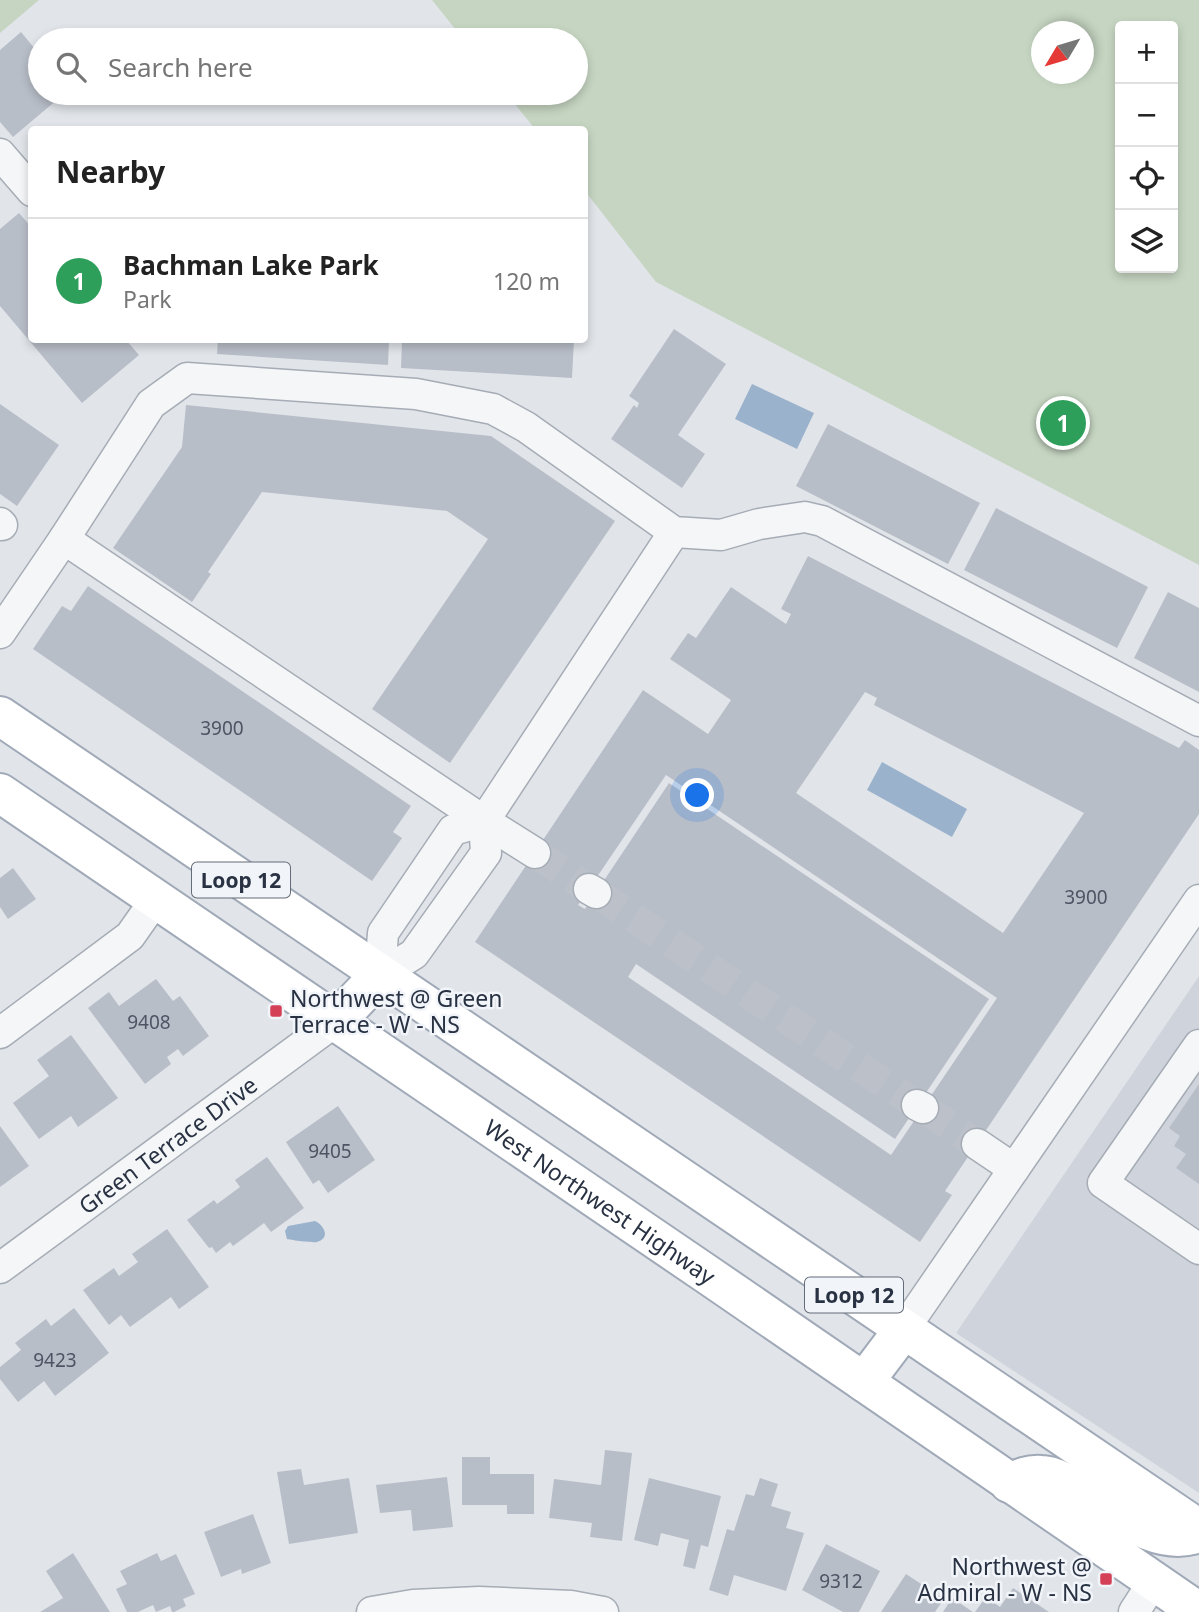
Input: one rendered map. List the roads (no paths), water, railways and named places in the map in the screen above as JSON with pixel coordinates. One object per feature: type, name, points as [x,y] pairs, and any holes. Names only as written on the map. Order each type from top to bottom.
[{"type":"main road","name":"Loop 12","points":[[0,716],[1199,1531]]},
{"type":"main road","name":"West Northwest Highway","points":[[0,793],[1009,1483],[1144,1597],[1199,1612]]},
{"type":"main road","points":[[336,1021],[380,975]]},
{"type":"main road","points":[[864,1382],[904,1329]]},
{"type":"main road","points":[[1009,1483],[1026,1475],[1043,1474],[1083,1491],[1127,1521],[1161,1536],[1186,1538],[1199,1531]]},
{"type":"street","points":[[0,633],[151,404],[187,379],[416,394],[493,409],[526,427],[674,532],[721,535],[759,524],[805,517],[822,521],[1199,722]]},
{"type":"street","points":[[380,975],[414,954],[486,853],[484,821],[674,532]]},
{"type":"street","points":[[64,539],[534,853]]},
{"type":"street","points":[[380,975],[383,933],[453,830],[484,821]]},
{"type":"street","points":[[0,1033],[130,936],[156,899]]},
{"type":"street","points":[[904,1329],[1199,900]]},
{"type":"street","name":"Green Terrace Drive","points":[[0,1268],[336,1021]]},
{"type":"street","points":[[1199,1045],[1103,1183],[1199,1250]]},
{"type":"street","points":[[977,1144],[1014,1168]]},
{"type":"street","points":[[372,1612],[413,1605],[479,1602],[571,1606],[603,1612]]},
{"type":"water","points":[[752,384],[814,413],[797,449],[735,419]]},
{"type":"water","points":[[882,762],[967,809],[952,837],[867,790]]},
{"type":"water","points":[[315,1221],[325,1232],[321,1240],[312,1242],[287,1239],[285,1231],[288,1226]]},
{"type":"tunnel","points":[[535,853],[589,889]]},
{"type":"tunnel","points":[[596,893],[917,1105]]},
{"type":"tunnel","points":[[923,1108],[977,1144]]},
{"type":"place","name":"Bachman Lake Park","points":[[1063,423]]},
{"type":"place","name":"Northwest @ Green Terrace - W - NS","points":[[276,1011]]},
{"type":"place","name":"Northwest @ Admiral - W - NS","points":[[1106,1579]]}]
